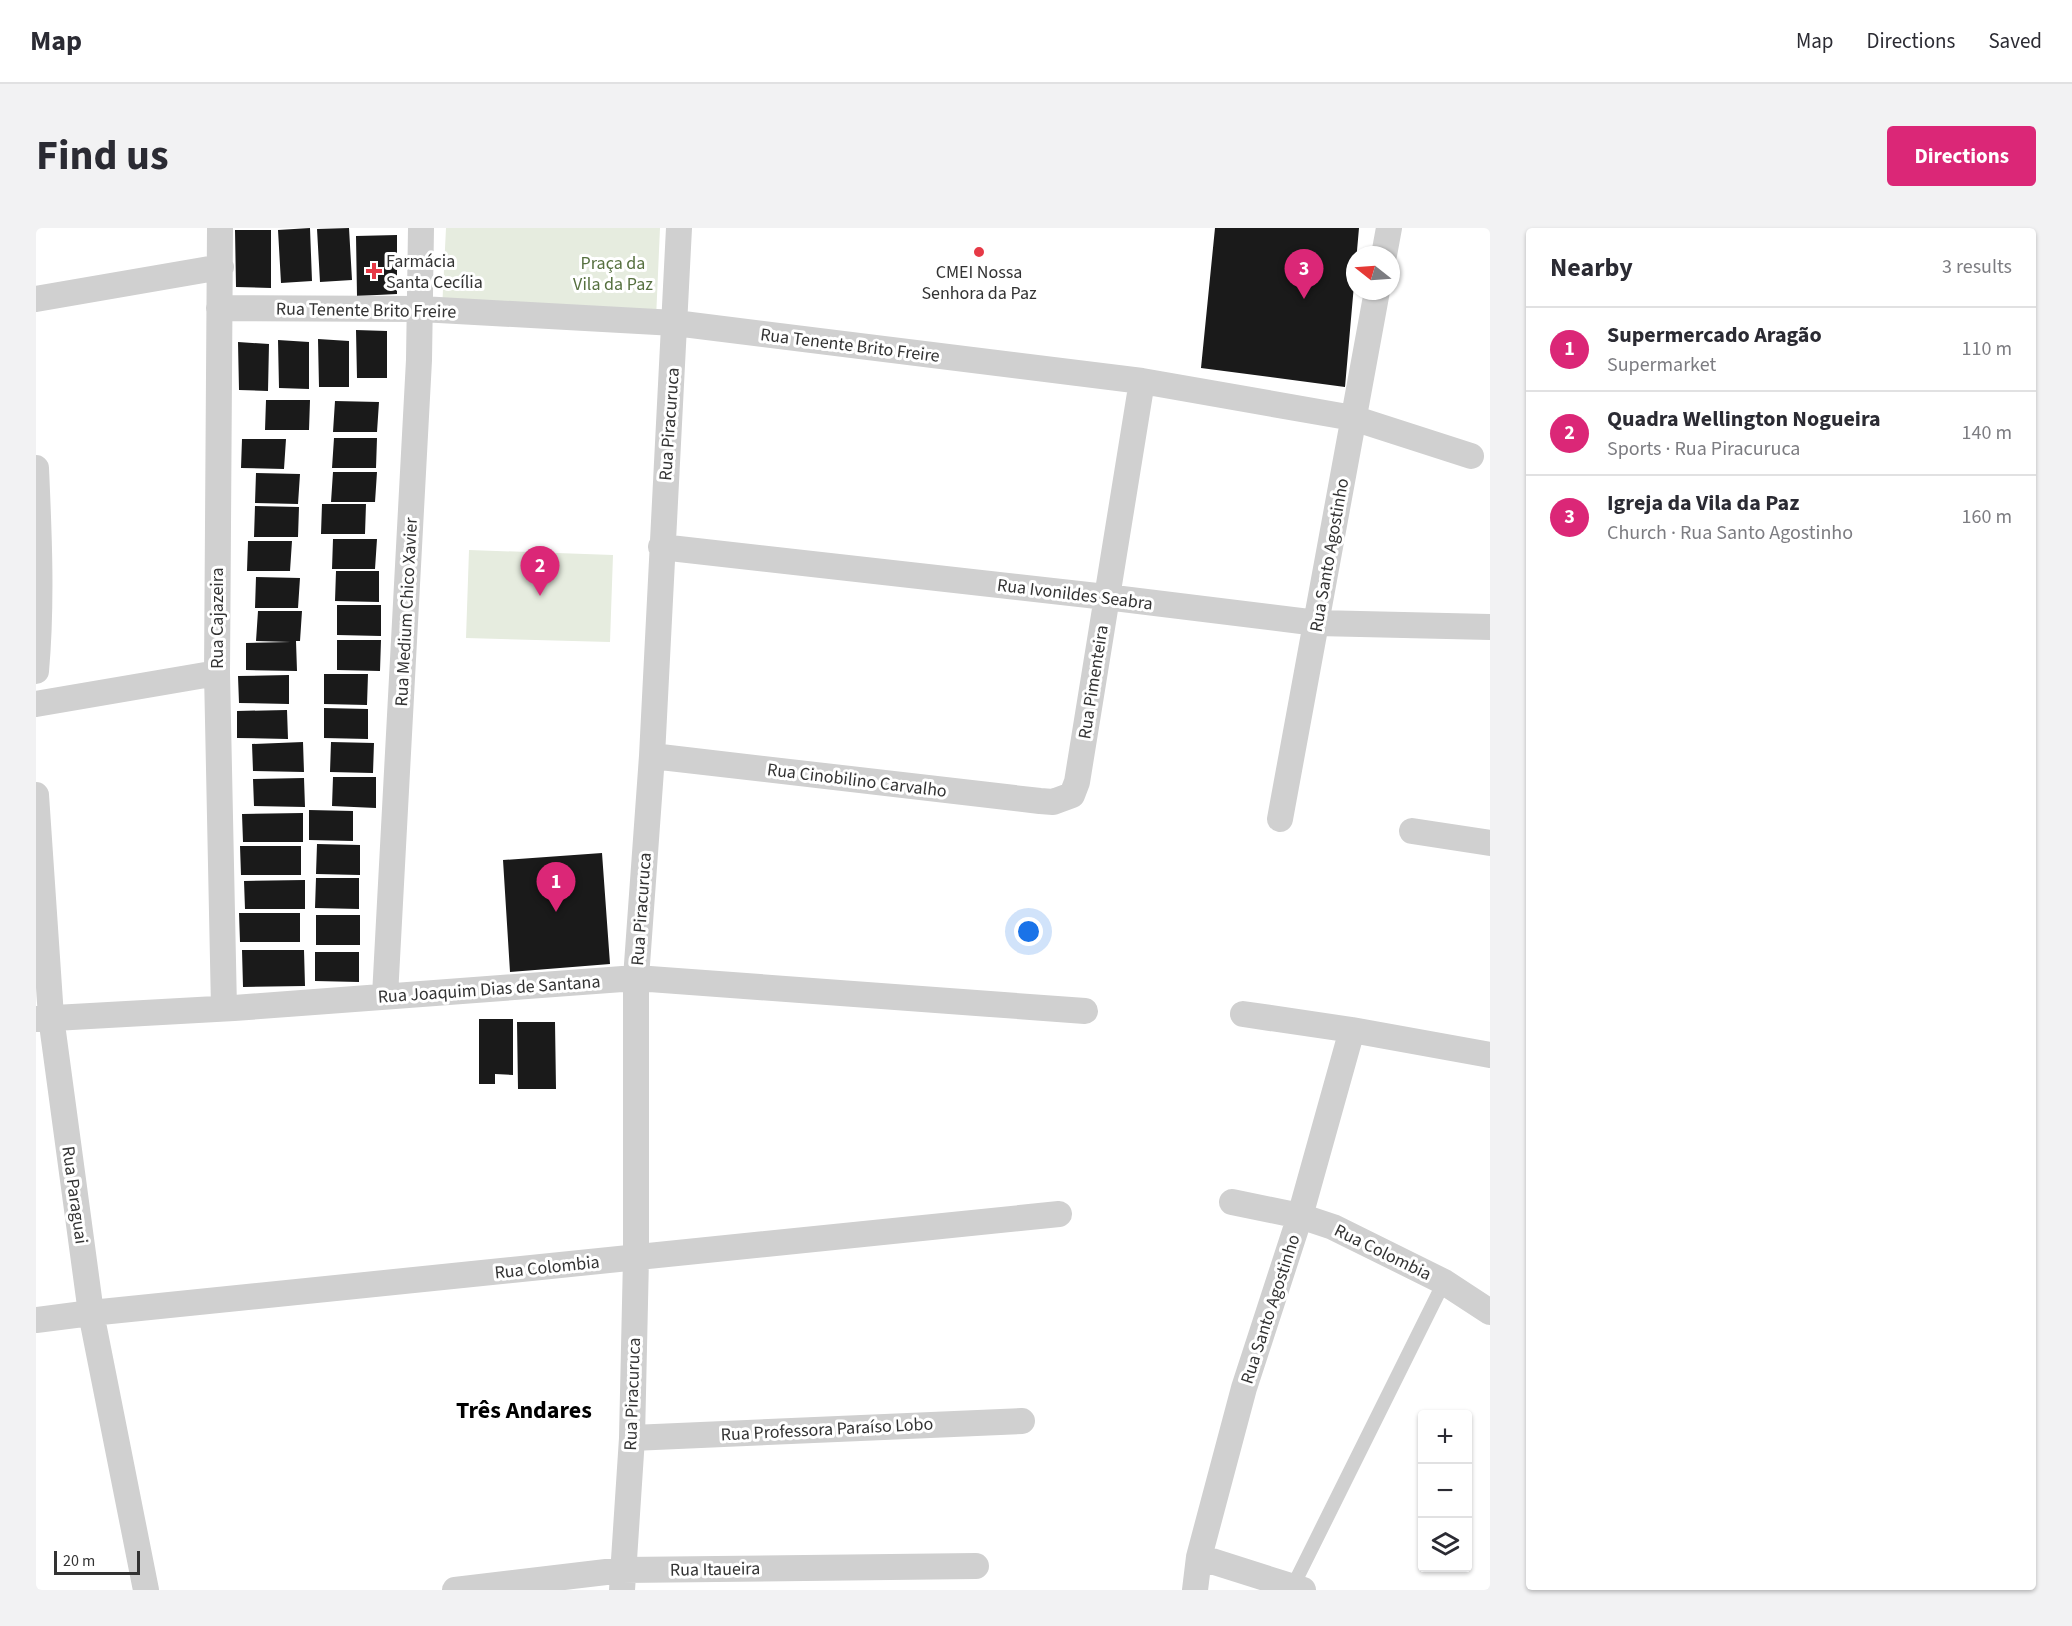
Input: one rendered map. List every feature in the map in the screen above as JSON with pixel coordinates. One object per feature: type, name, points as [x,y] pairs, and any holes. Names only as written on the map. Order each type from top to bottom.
[{"type":"street","name":"Rua Cajazeira","points":[[220,228],[217,674],[224,1008]]},
{"type":"street","name":"Rua Medium Chico Xavier","points":[[385,996],[421,309],[421,228]]},
{"type":"street","name":"Rua Piracuruca","points":[[622,1580],[632,1438],[636,1258],[636,978],[652,756],[679,228]]},
{"type":"street","points":[[1386,246],[1389,228]]},
{"type":"street","points":[[36,299],[221,267]]},
{"type":"street","name":"Rua Santo Agostinho","points":[[1280,819],[1375,300]]},
{"type":"street","name":"Rua Tenente Brito Freire","points":[[219,308],[421,309],[675,323],[1142,381],[1353,418],[1471,456]]},
{"type":"street","name":"Rua Pimenteira","points":[[1063,799],[1071,795],[1077,782],[1142,381]]},
{"type":"street","points":[[36,468],[38,519],[36,671]]},
{"type":"street","name":"Rua Ivonildes Seabra","points":[[661,547],[1317,623],[1490,627]]},
{"type":"street","points":[[36,704],[217,674]]},
{"type":"street","name":"Rua Cinobilino Carvalho","points":[[652,756],[1040,801],[1053,802],[1063,799]]},
{"type":"street","name":"Rua Paraguai","points":[[36,795],[43,1018],[91,1313],[146,1590]]},
{"type":"street","points":[[1412,831],[1490,843]]},
{"type":"street","name":"Rua Joaquim Dias de Santana","points":[[43,1018],[224,1008],[636,978],[1085,1011]]},
{"type":"street","points":[[1243,1014],[1352,1030],[1490,1055]]},
{"type":"street","name":"Rua Santo Agostinho","points":[[1195,1590],[1199,1557],[1244,1388],[1300,1215],[1352,1030]]},
{"type":"street","name":"Rua Colombia","points":[[1233,1202],[1300,1215],[1333,1227],[1444,1282],[1490,1312]]},
{"type":"street","name":"Rua Colombia","points":[[36,1320],[1059,1214]]},
{"type":"street","name":"Rua Professora Paraíso Lobo","points":[[632,1438],[1022,1421]]},
{"type":"street","points":[[1199,1557],[1298,1588]]},
{"type":"street","name":"Rua Itaueira","points":[[455,1590],[622,1580],[975,1566]]},
{"type":"lane","points":[[1298,1588],[1444,1282]]},
{"type":"green space","name":"Praça da Vila da Paz","points":[[446,228],[660,228],[656,319],[442,310]]},
{"type":"green space","points":[[469,550],[613,555],[610,642],[466,638]]},
{"type":"building","points":[[310,228],[312,281],[281,283],[278,230]]},
{"type":"building","points":[[349,228],[352,280],[320,282],[317,229]]},
{"type":"building","points":[[1215,228],[1359,228],[1357,246],[1346,246],[1346,300],[1353,300],[1345,387],[1201,368]]},
{"type":"building","points":[[235,230],[271,230],[271,288],[236,287]]},
{"type":"building","points":[[397,235],[397,294],[357,296],[356,236]]},
{"type":"building","points":[[356,330],[387,331],[387,378],[357,378]]},
{"type":"building","points":[[318,339],[349,341],[349,387],[319,387]]},
{"type":"building","points":[[278,340],[309,342],[309,389],[279,388]]},
{"type":"building","points":[[238,342],[269,344],[268,391],[239,390]]},
{"type":"building","points":[[266,400],[310,400],[309,430],[265,430]]},
{"type":"building","points":[[335,401],[379,402],[377,432],[333,432]]},
{"type":"building","points":[[334,438],[377,438],[376,468],[332,468]]},
{"type":"building","points":[[242,439],[286,439],[284,469],[241,468]]},
{"type":"building","points":[[333,472],[377,472],[375,502],[331,502]]},
{"type":"building","points":[[256,473],[300,474],[298,504],[255,503]]},
{"type":"building","points":[[322,504],[366,504],[365,534],[321,534]]},
{"type":"building","points":[[255,506],[299,507],[298,537],[254,537]]},
{"type":"building","points":[[333,539],[377,539],[375,569],[332,569]]},
{"type":"building","points":[[248,541],[292,541],[290,571],[247,571]]},
{"type":"building","points":[[336,571],[379,571],[379,602],[335,601]]},
{"type":"building","points":[[256,577],[300,578],[298,608],[255,608]]},
{"type":"building","points":[[337,605],[381,605],[381,636],[337,635]]},
{"type":"building","points":[[258,611],[302,611],[300,641],[296,641],[297,671],[246,670],[246,643],[291,642],[256,641]]},
{"type":"building","points":[[337,640],[381,640],[380,671],[337,670]]},
{"type":"building","points":[[324,674],[368,674],[367,705],[324,704]]},
{"type":"building","points":[[289,675],[289,704],[239,703],[238,676]]},
{"type":"building","points":[[324,708],[368,709],[368,739],[324,738]]},
{"type":"building","points":[[287,710],[288,739],[237,738],[237,711]]},
{"type":"building","points":[[303,742],[304,772],[253,771],[252,744]]},
{"type":"building","points":[[331,742],[374,743],[373,773],[330,772]]},
{"type":"building","points":[[333,777],[376,777],[376,808],[332,806]]},
{"type":"building","points":[[304,778],[305,807],[254,806],[253,779]]},
{"type":"building","points":[[309,810],[353,811],[353,841],[309,840]]},
{"type":"building","points":[[303,813],[303,842],[243,842],[242,814]]},
{"type":"building","points":[[317,844],[360,845],[360,875],[316,874]]},
{"type":"building","points":[[240,846],[301,846],[301,875],[241,875]]},
{"type":"building","points":[[602,853],[610,964],[510,972],[503,860]]},
{"type":"building","points":[[316,878],[359,878],[359,909],[315,908]]},
{"type":"building","points":[[305,880],[305,909],[245,909],[244,881]]},
{"type":"building","points":[[239,913],[300,913],[300,942],[240,942]]},
{"type":"building","points":[[316,915],[360,915],[360,945],[316,945]]},
{"type":"building","points":[[242,950],[304,950],[305,986],[243,987]]},
{"type":"building","points":[[315,952],[359,952],[359,982],[315,981]]},
{"type":"building","points":[[479,1019],[513,1019],[513,1075],[495,1074],[495,1084],[479,1084]]},
{"type":"building","points":[[517,1022],[555,1022],[556,1089],[518,1089]]},
{"type":"place","name":"CMEI Nossa Senhora da Paz","points":[[979,252]]},
{"type":"place","name":"Farmácia Santa Cecília","points":[[374,271]]},
{"type":"place","name":"Igreja da Vila da Paz","points":[[1304,299]]},
{"type":"place","name":"Quadra Wellington Nogueira","points":[[540,596]]},
{"type":"place","name":"Supermercado Aragão","points":[[556,912]]},
{"type":"district","name":"Três Andares","points":[[524,1410]]}]
